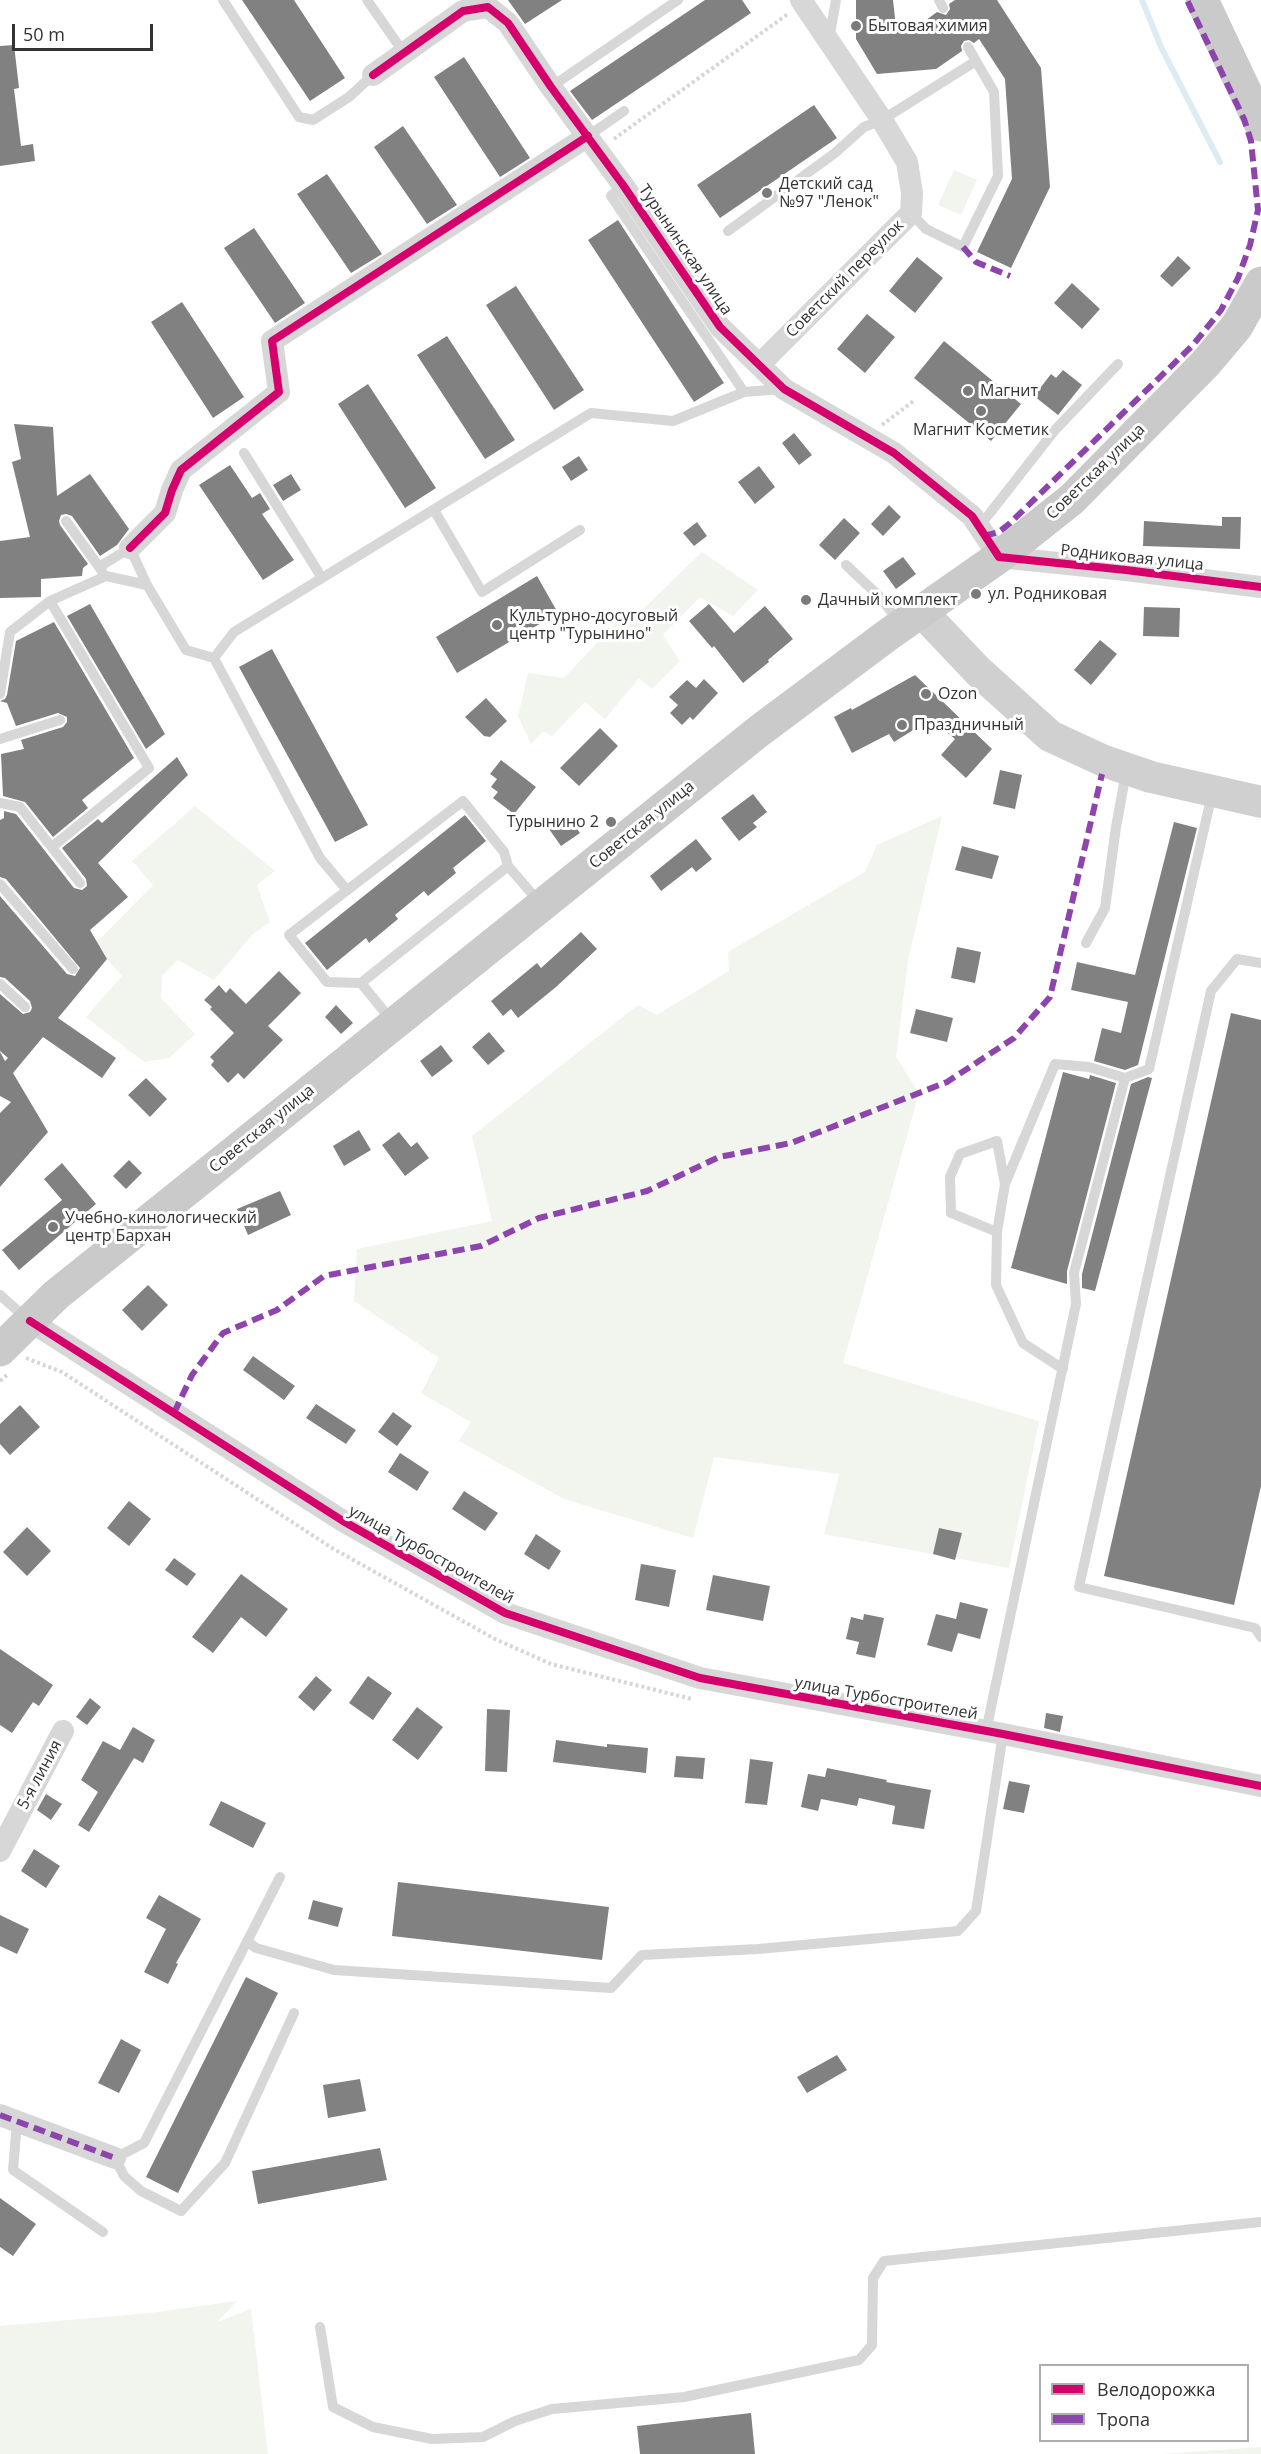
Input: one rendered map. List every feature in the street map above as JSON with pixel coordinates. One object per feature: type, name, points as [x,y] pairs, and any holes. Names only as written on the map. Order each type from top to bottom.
[{"type":"main road","points":[[1202,0],[1261,125]]},
{"type":"main road","name":"Советская улица","points":[[0,1350],[56,1294],[759,731],[911,618],[999,557],[1072,499],[1205,364],[1237,326],[1261,283]]},
{"type":"street","name":"Советский переулок","points":[[759,365],[911,213],[912,193],[907,162],[882,120],[802,2]]},
{"type":"street","name":"Турынинская улица","points":[[372,75],[463,11],[489,3],[508,23],[551,87],[624,185],[720,327],[784,389],[894,453],[972,516],[999,557]]},
{"type":"street","points":[[130,548],[165,513],[181,470],[279,392],[272,341],[593,143]]},
{"type":"street","name":"Родниковая улица","points":[[999,557],[1261,587]]},
{"type":"street","points":[[911,618],[978,670],[1050,736],[1104,762],[1261,802]]},
{"type":"street","name":"улица Турбостроителей","points":[[30,1321],[343,1521],[506,1613],[700,1678],[994,1732],[1261,1786]]},
{"type":"street","name":"5-я линия","points":[[0,1851],[63,1731]]},
{"type":"street","points":[[9,2119],[115,2157]]},
{"type":"lane","points":[[223,0],[299,117],[313,120],[349,97],[372,75]]},
{"type":"lane","points":[[367,0],[404,52]]},
{"type":"lane","points":[[551,87],[678,0]]},
{"type":"lane","points":[[828,42],[836,0]]},
{"type":"lane","points":[[911,213],[926,230],[963,247],[998,176],[994,92],[968,47]]},
{"type":"lane","points":[[728,231],[835,153],[864,127],[882,120],[976,61]]},
{"type":"lane","points":[[593,143],[624,111]]},
{"type":"lane","points":[[624,185],[611,196],[744,392]]},
{"type":"lane","points":[[979,528],[1055,430],[1118,364]]},
{"type":"lane","points":[[214,658],[234,632],[591,413],[673,421],[744,392],[784,389]]},
{"type":"lane","points":[[244,453],[322,578]]},
{"type":"lane","points":[[434,510],[482,592],[580,530]]},
{"type":"lane","points":[[66,521],[106,576]]},
{"type":"lane","points":[[99,567],[130,548],[147,585],[186,650],[214,658],[320,858],[346,889]]},
{"type":"lane","points":[[846,565],[880,597],[911,618]]},
{"type":"lane","points":[[0,694],[10,632],[50,601],[106,576],[147,585]]},
{"type":"lane","points":[[50,601],[149,768],[52,847]]},
{"type":"lane","points":[[0,739],[60,720]]},
{"type":"lane","points":[[1086,943],[1106,908],[1116,827],[1127,769]]},
{"type":"lane","points":[[1063,1369],[1023,1343],[996,1285],[997,1232],[1005,1184],[1054,1064],[1089,1067],[1125,1078],[1149,1069],[1213,791]]},
{"type":"lane","points":[[508,866],[361,984],[327,982],[289,935],[463,801],[504,852],[508,866],[542,906]]},
{"type":"lane","points":[[0,803],[20,807],[80,883]]},
{"type":"lane","points":[[0,884],[73,969]]},
{"type":"lane","points":[[1261,963],[1237,959],[1211,991],[1079,1587],[1255,1628],[1261,1636]]},
{"type":"lane","points":[[0,984],[25,1007]]},
{"type":"lane","points":[[361,984],[395,1023]]},
{"type":"lane","points":[[247,1941],[256,1948],[334,1970],[611,1988],[642,1955],[758,1949],[958,1931],[976,1911],[994,1732],[1076,1304],[1074,1273],[1125,1078]]},
{"type":"lane","points":[[997,1232],[951,1213],[950,1177],[960,1154],[997,1141],[1005,1184]]},
{"type":"lane","points":[[0,1295],[30,1321]]},
{"type":"lane","points":[[280,1877],[144,2143],[115,2157],[124,2176],[141,2191],[181,2211],[225,2163],[294,2013]]},
{"type":"lane","points":[[9,2119],[13,2170],[103,2232]]},
{"type":"lane","points":[[320,2327],[333,2407],[373,2427],[432,2439],[483,2437],[516,2421],[552,2409],[684,2397],[859,2360],[872,2345],[873,2278],[884,2261],[1261,2222]]},
{"type":"path","points":[[593,143],[802,2]]},
{"type":"path","points":[[881,426],[902,413],[915,400]]},
{"type":"shaded area","points":[[954,170],[977,180],[961,215],[938,205]]},
{"type":"shaded area","points":[[702,552],[758,590],[733,616],[700,597],[663,635],[680,661],[652,689],[639,678],[605,719],[585,702],[552,736],[543,731],[531,744],[518,716],[528,673],[564,678],[622,616],[633,619]]},
{"type":"shaded area","points":[[195,806],[275,871],[257,885],[270,922],[252,935],[214,980],[178,960],[162,976],[161,998],[195,1034],[169,1058],[144,1062],[86,1017],[122,976],[107,959],[97,942],[153,885],[132,861]]},
{"type":"shaded area","points":[[942,816],[908,960],[896,1057],[919,1093],[843,1363],[1039,1421],[1009,1568],[824,1534],[839,1474],[714,1457],[693,1538],[564,1499],[459,1441],[471,1422],[421,1393],[439,1358],[354,1301],[357,1249],[492,1221],[472,1136],[638,1005],[657,1015],[729,971],[728,952],[865,872],[877,845]]},
{"type":"shaded area","points":[[237,2301],[217,2322],[251,2309],[268,2454],[0,2454],[0,2326],[150,2313]]},
{"type":"shaded area","points":[[1261,2447],[1261,2454],[1162,2454]]},
{"type":"building","points":[[242,0],[294,0],[345,78],[310,101]]},
{"type":"building","points":[[508,0],[562,0],[525,24]]},
{"type":"building","points":[[705,0],[742,0],[751,13],[592,120],[570,91]]},
{"type":"building","points":[[856,0],[893,0],[896,27],[922,23],[937,12],[946,15],[950,9],[949,4],[955,0],[997,0],[1041,68],[1050,187],[1011,268],[977,252],[1012,179],[1005,79],[979,39],[974,43],[969,40],[964,41],[961,46],[962,51],[936,69],[877,74],[856,39]]},
{"type":"building","points":[[14,45],[19,88],[14,89],[21,146],[33,144],[35,161],[0,166],[0,46]]},
{"type":"building","points":[[464,57],[530,158],[500,177],[434,77]]},
{"type":"building","points":[[814,105],[837,138],[720,218],[697,185]]},
{"type":"building","points":[[403,126],[457,205],[427,224],[374,147]]},
{"type":"building","points":[[327,174],[382,254],[351,273],[297,194]]},
{"type":"building","points":[[618,220],[724,383],[694,402],[588,240]]},
{"type":"building","points":[[254,228],[305,303],[275,323],[224,248]]},
{"type":"building","points":[[1178,256],[1191,268],[1172,287],[1160,276]]},
{"type":"building","points":[[917,257],[943,278],[915,313],[889,291]]},
{"type":"building","points":[[1072,283],[1100,309],[1082,329],[1054,303]]},
{"type":"building","points":[[516,286],[584,390],[554,410],[486,305]]},
{"type":"building","points":[[182,302],[244,397],[213,418],[151,322]]},
{"type":"building","points":[[867,314],[895,337],[865,373],[837,349]]},
{"type":"building","points":[[447,336],[515,440],[485,459],[417,355]]},
{"type":"building","name":"Магнит","points":[[944,341],[1021,404],[991,441],[914,378]]},
{"type":"building","points":[[1063,370],[1082,385],[1058,415],[1034,396],[1051,374],[1056,378]]},
{"type":"building","points":[[368,384],[436,488],[405,508],[338,404]]},
{"type":"building","points":[[14,424],[53,427],[57,496],[90,474],[129,529],[117,545],[100,556],[72,516],[61,515],[60,525],[88,564],[83,568],[82,576],[41,579],[41,597],[0,598],[0,541],[30,537],[12,462],[21,459]]},
{"type":"building","points":[[794,433],[812,455],[799,465],[782,443]]},
{"type":"building","points":[[579,456],[588,470],[571,481],[562,467]]},
{"type":"building","points":[[230,465],[252,498],[260,493],[270,509],[262,514],[294,560],[263,580],[199,485]]},
{"type":"building","points":[[759,466],[775,487],[755,504],[738,482]]},
{"type":"building","points":[[291,474],[301,490],[283,501],[273,485]]},
{"type":"building","points":[[889,505],[901,517],[883,536],[871,524]]},
{"type":"building","points":[[1222,517],[1241,517],[1240,549],[1143,546],[1144,521],[1222,526]]},
{"type":"building","points":[[844,518],[860,533],[835,560],[819,545]]},
{"type":"building","points":[[697,522],[707,536],[694,546],[683,533]]},
{"type":"building","points":[[903,557],[916,574],[896,589],[883,571]]},
{"type":"building","name":"Культурно-досуговый центр \"Турынино\"","points":[[537,576],[558,613],[457,673],[436,637]]},
{"type":"building","points":[[90,604],[165,734],[146,749],[67,616]]},
{"type":"building","points":[[709,604],[734,633],[765,606],[793,639],[743,683],[714,646],[712,648],[689,621]]},
{"type":"building","points":[[1144,607],[1180,608],[1179,637],[1143,636]]},
{"type":"building","points":[[54,622],[134,758],[82,800],[88,808],[53,837],[25,802],[3,796],[1,754],[24,749],[21,740],[63,727],[67,722],[67,717],[58,713],[16,726],[7,703],[0,701],[7,695],[16,641]]},
{"type":"building","points":[[1100,640],[1117,654],[1091,685],[1074,670]]},
{"type":"building","points":[[272,649],[368,825],[335,842],[239,667]]},
{"type":"building","points":[[915,675],[992,749],[966,778],[941,755],[955,739],[931,719],[894,742],[889,734],[852,753],[834,717],[851,708],[852,710]]},
{"type":"building","points":[[704,679],[718,693],[693,720],[690,717],[682,725],[670,713],[678,705],[669,697],[687,680],[696,688]]},
{"type":"building","points":[[486,698],[507,721],[490,737],[484,736],[465,717]]},
{"type":"building","points":[[600,728],[618,746],[579,786],[560,768]]},
{"type":"building","points":[[177,757],[188,775],[98,863],[128,897],[90,930],[107,959],[58,1018],[116,1058],[102,1078],[43,1037],[13,1073],[48,1132],[0,1187],[0,1113],[11,1102],[0,1096],[0,1052],[5,1061],[8,1058],[0,1051],[0,994],[23,1014],[30,1012],[32,1008],[30,1001],[5,978],[0,977],[0,896],[67,974],[75,976],[80,968],[6,879],[0,877],[0,820],[4,818],[4,811],[16,814],[74,888],[82,890],[87,886],[86,879],[62,848],[98,819],[102,823]]},
{"type":"building","points":[[501,760],[536,787],[514,814],[493,798],[498,792],[491,787],[497,779],[490,774]]},
{"type":"building","points":[[1000,770],[1022,775],[1015,809],[993,804]]},
{"type":"building","points":[[753,794],[767,812],[753,823],[757,827],[739,841],[721,818]]},
{"type":"building","points":[[465,815],[486,841],[453,868],[456,873],[428,896],[424,891],[395,915],[398,919],[369,943],[366,938],[327,970],[305,943]]},
{"type":"building","points":[[567,815],[580,833],[561,846],[549,829]]},
{"type":"building","points":[[1174,822],[1197,828],[1138,1065],[1125,1070],[1094,1061],[1102,1028],[1121,1033],[1128,1002],[1071,990],[1077,962],[1135,975]]},
{"type":"building","points":[[696,839],[712,859],[696,872],[692,867],[661,891],[650,876]]},
{"type":"building","points":[[962,846],[999,856],[992,879],[955,870]]},
{"type":"building","points":[[581,932],[597,949],[518,1018],[511,1009],[503,1016],[491,1001],[537,963],[541,968]]},
{"type":"building","points":[[957,947],[981,952],[975,983],[951,978]]},
{"type":"building","points":[[279,971],[301,993],[268,1026],[283,1040],[244,1079],[238,1073],[228,1083],[211,1065],[214,1061],[210,1057],[234,1033],[204,1000],[219,985],[226,993],[230,988],[246,1004]]},
{"type":"building","points":[[336,1005],[353,1023],[341,1034],[325,1017]]},
{"type":"building","points":[[916,1009],[953,1018],[947,1042],[910,1033]]},
{"type":"building","points":[[1231,1013],[1261,1020],[1261,1486],[1234,1605],[1104,1576]]},
{"type":"building","points":[[489,1032],[505,1051],[488,1065],[472,1047]]},
{"type":"building","points":[[441,1045],[453,1061],[432,1077],[420,1061]]},
{"type":"building","points":[[1063,1072],[1089,1079],[1090,1075],[1116,1083],[1067,1271],[1067,1284],[1011,1268]]},
{"type":"building","points":[[1148,1077],[1152,1078],[1095,1291],[1082,1288],[1082,1274],[1131,1084]]},
{"type":"building","points":[[146,1078],[167,1099],[150,1117],[128,1095]]},
{"type":"building","points":[[359,1130],[371,1150],[344,1166],[333,1146]]},
{"type":"building","points":[[399,1132],[411,1147],[417,1142],[429,1158],[405,1176],[382,1145]]},
{"type":"building","points":[[129,1160],[142,1173],[126,1189],[113,1176]]},
{"type":"building","points":[[62,1163],[96,1204],[19,1270],[2,1250],[62,1200],[44,1179]]},
{"type":"building","points":[[280,1191],[291,1215],[248,1235],[237,1209]]},
{"type":"building","points":[[148,1285],[168,1305],[142,1331],[122,1310]]},
{"type":"building","points":[[253,1356],[295,1386],[284,1400],[243,1370]]},
{"type":"building","points":[[316,1404],[356,1430],[346,1444],[306,1418]]},
{"type":"building","points":[[20,1405],[40,1427],[10,1455],[0,1444],[0,1424]]},
{"type":"building","points":[[393,1412],[412,1426],[397,1446],[378,1432]]},
{"type":"building","points":[[400,1453],[429,1472],[417,1491],[388,1472]]},
{"type":"building","points":[[464,1491],[498,1513],[485,1531],[452,1509]]},
{"type":"building","points":[[129,1501],[151,1519],[129,1546],[107,1528]]},
{"type":"building","points":[[27,1527],[51,1551],[27,1576],[3,1552]]},
{"type":"building","points":[[939,1528],[962,1533],[955,1560],[933,1554]]},
{"type":"building","points":[[536,1534],[561,1551],[549,1570],[524,1554]]},
{"type":"building","points":[[174,1558],[196,1574],[187,1586],[165,1570]]},
{"type":"building","points":[[641,1564],[676,1570],[669,1607],[635,1600]]},
{"type":"building","points":[[241,1574],[288,1609],[266,1637],[241,1617],[213,1653],[192,1637]]},
{"type":"building","points":[[713,1575],[770,1586],[763,1621],[706,1610]]},
{"type":"building","points":[[960,1602],[988,1609],[980,1639],[958,1633],[952,1652],[927,1645],[936,1614],[956,1619]]},
{"type":"building","points":[[864,1614],[884,1618],[875,1658],[856,1654],[859,1642],[846,1639],[851,1617],[863,1620]]},
{"type":"building","points":[[0,1649],[53,1685],[39,1706],[33,1702],[12,1733],[0,1725]]},
{"type":"building","points":[[316,1676],[332,1690],[314,1711],[298,1697]]},
{"type":"building","points":[[368,1676],[392,1693],[373,1720],[349,1703]]},
{"type":"building","points":[[90,1698],[101,1707],[87,1725],[76,1717]]},
{"type":"building","points":[[417,1707],[443,1727],[418,1760],[392,1740]]},
{"type":"building","points":[[487,1709],[510,1710],[507,1772],[485,1771]]},
{"type":"building","points":[[1046,1713],[1063,1716],[1060,1732],[1044,1728]]},
{"type":"building","points":[[133,1727],[155,1740],[143,1763],[134,1758],[89,1832],[78,1825],[98,1792],[81,1780],[103,1741],[120,1750]]},
{"type":"building","points":[[556,1740],[607,1747],[607,1744],[648,1748],[646,1773],[553,1762]]},
{"type":"building","points":[[676,1756],[705,1758],[703,1779],[674,1777]]},
{"type":"building","points":[[750,1759],[773,1762],[767,1805],[745,1803]]},
{"type":"building","points":[[827,1768],[931,1790],[924,1829],[892,1824],[895,1806],[859,1798],[857,1806],[821,1799],[818,1811],[801,1807],[808,1774],[825,1777]]},
{"type":"building","points":[[1009,1781],[1030,1785],[1024,1813],[1003,1809]]},
{"type":"building","points":[[46,1794],[62,1804],[51,1820],[37,1810]]},
{"type":"building","points":[[221,1801],[266,1823],[253,1848],[209,1825]]},
{"type":"building","points":[[34,1849],[60,1866],[46,1888],[21,1871]]},
{"type":"building","points":[[398,1882],[609,1907],[602,1960],[392,1936]]},
{"type":"building","points":[[159,1895],[201,1919],[176,1963],[178,1964],[168,1984],[144,1972],[166,1929],[146,1918]]},
{"type":"building","points":[[313,1900],[343,1908],[338,1927],[308,1919]]},
{"type":"building","points":[[0,1915],[29,1929],[17,1954],[0,1946]]},
{"type":"building","points":[[246,1977],[278,1993],[178,2193],[146,2177]]},
{"type":"building","points":[[121,2039],[141,2050],[119,2093],[98,2083]]},
{"type":"building","points":[[837,2055],[847,2070],[807,2093],[797,2077]]},
{"type":"building","points":[[360,2079],[366,2111],[328,2118],[323,2085]]},
{"type":"building","points":[[380,2148],[387,2180],[258,2204],[252,2171]]},
{"type":"building","points":[[0,2198],[36,2224],[13,2256],[0,2247]]},
{"type":"building","points":[[751,2413],[755,2454],[640,2454],[637,2426]]},
{"type":"waterway","points":[[1142,0],[1161,47],[1220,162]]},
{"type":"marked path","points":[[984,536],[999,532],[1009,524],[1193,345],[1221,310],[1238,278],[1250,245],[1258,210],[1251,141],[1244,119],[1187,0]]},
{"type":"marked path","points":[[963,247],[976,262],[1010,276]]},
{"type":"marked path","points":[[174,1413],[192,1375],[223,1333],[277,1310],[324,1276],[481,1246],[539,1218],[647,1191],[719,1157],[791,1143],[947,1082],[1014,1038],[1050,997],[1102,774]]},
{"type":"marked path","points":[[0,2115],[115,2158]]},
{"type":"cycle path","points":[[373,75],[463,11],[488,7],[508,23],[720,327],[784,389],[894,453],[972,516],[999,557],[1261,587]]},
{"type":"cycle path","points":[[130,548],[165,513],[181,470],[279,392],[272,341],[588,136]]},
{"type":"cycle path","points":[[30,1321],[343,1521],[505,1613],[700,1678],[1003,1734],[1261,1786]]},
{"type":"place","name":"Бытовая химия","points":[[856,26]]},
{"type":"place","name":"Детский сад №97 \"Ленок\"","points":[[767,193]]},
{"type":"place","name":"Магнит","points":[[968,391]]},
{"type":"place","name":"Магнит Косметик","points":[[981,411]]},
{"type":"place","name":"ул. Родниковая","points":[[976,594]]},
{"type":"place","name":"Дачный комплект","points":[[806,600]]},
{"type":"place","name":"Культурно-досуговый центр \"Турынино\"","points":[[497,625]]},
{"type":"place","name":"Ozon","points":[[926,694]]},
{"type":"place","name":"Праздничный","points":[[902,725]]},
{"type":"place","name":"Турынино 2","points":[[611,822]]},
{"type":"place","name":"Учебно-кинологический центр Бархан","points":[[53,1227]]}]
